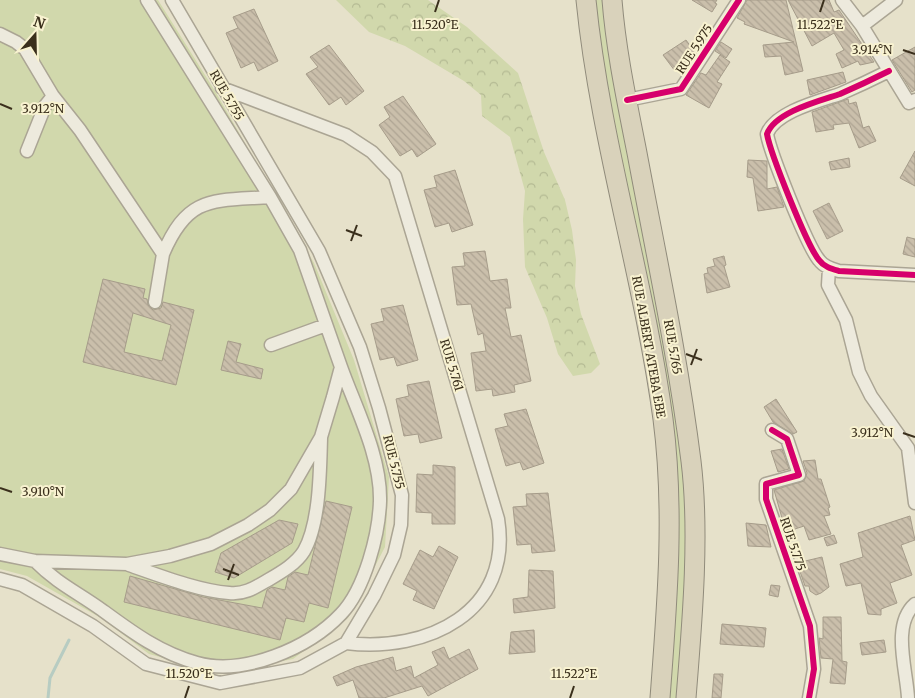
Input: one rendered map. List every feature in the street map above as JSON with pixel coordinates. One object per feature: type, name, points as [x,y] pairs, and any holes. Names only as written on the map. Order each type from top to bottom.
[{"type":"highway","name":"RUE ALBERT ATEBA EBE","points":[[586,0],[600,95],[663,420],[669,524],[660,698]]},
{"type":"highway","name":"RUE 5.765","points":[[612,0],[627,100],[680,385],[692,463],[694,520],[693,592],[686,698]]},
{"type":"street","points":[[35,561],[55,581],[100,608],[142,640],[163,651],[198,664],[242,665],[290,651],[342,614],[363,575],[375,541],[380,501],[377,474],[366,434],[300,250],[270,197],[147,0]]},
{"type":"street","name":"RUE 5.755","points":[[172,0],[319,252],[360,347],[397,471],[402,496],[401,524],[394,554],[374,596],[346,643]]},
{"type":"street","name":"RUE 5.975","points":[[627,100],[681,89],[739,0]]},
{"type":"street","points":[[842,0],[862,26],[909,103],[915,100]]},
{"type":"street","points":[[862,26],[896,0]]},
{"type":"street","points":[[0,34],[25,49],[53,96],[80,130],[163,254]]},
{"type":"street","points":[[889,71],[841,93],[805,105],[774,123],[767,134],[804,233],[818,260],[829,268],[852,272],[915,275]]},
{"type":"street","name":"RUE 5.761","points":[[222,88],[346,136],[372,152],[395,176],[498,519],[501,535],[498,566],[486,594],[461,617],[436,633],[412,640],[389,645],[367,646],[346,643]]},
{"type":"street","points":[[27,151],[44,106],[53,96]]},
{"type":"street","points":[[154,302],[163,254],[173,232],[183,217],[203,204],[222,200],[270,197]]},
{"type":"street","points":[[829,268],[828,285],[846,320],[859,372],[871,396],[908,448],[915,503]]},
{"type":"street","points":[[271,345],[326,325]]},
{"type":"street","points":[[0,554],[35,561],[127,564],[170,556],[211,544],[248,526],[270,510],[291,490],[321,437],[341,367]]},
{"type":"street","name":"RUE 5.775","points":[[772,430],[787,440],[800,475],[766,484],[766,499],[810,626],[814,669],[809,698]]},
{"type":"street","points":[[127,564],[168,579],[230,594],[248,592],[279,574],[304,550],[314,519],[320,481],[321,437]]},
{"type":"street","points":[[0,579],[22,585],[93,626],[146,664],[220,683],[290,671],[346,643]]},
{"type":"street","points":[[908,698],[902,631],[907,614],[915,604]]},
{"type":"green space","points":[[0,0],[158,0],[215,91],[314,263],[354,360],[389,477],[385,547],[348,618],[293,659],[220,673],[149,654],[101,618],[27,576],[0,569]]},
{"type":"green space","points":[[336,0],[428,0],[467,27],[518,73],[544,152],[565,200],[576,260],[575,286],[581,314],[600,364],[591,373],[573,376],[558,354],[547,318],[525,267],[523,219],[525,191],[510,137],[482,116],[481,95],[464,81],[405,46],[369,32]]},
{"type":"green space","points":[[594,0],[606,0],[686,459],[687,568],[679,698],[667,698],[676,567]]},
{"type":"building","points":[[692,0],[717,0],[715,3],[717,4],[712,12]]},
{"type":"building","points":[[747,0],[786,0],[803,71],[785,75],[781,56],[765,57],[763,45],[794,42],[744,24],[745,22],[737,18]]},
{"type":"building","points":[[788,0],[829,0],[834,12],[839,10],[874,62],[860,65],[858,61],[842,68],[836,54],[844,50],[834,33],[812,46]]},
{"type":"building","points":[[254,9],[278,61],[258,71],[254,62],[241,68],[226,33],[238,28],[233,17]]},
{"type":"building","points":[[686,40],[694,51],[685,58],[687,61],[675,71],[663,55]]},
{"type":"building","points":[[721,42],[732,49],[726,58],[715,51]]},
{"type":"building","points":[[329,45],[364,91],[346,105],[341,97],[329,105],[306,74],[318,67],[310,57]]},
{"type":"building","points":[[915,47],[915,90],[912,92],[892,60]]},
{"type":"building","points":[[720,55],[730,62],[717,82],[722,84],[709,108],[686,95],[701,73],[706,75]]},
{"type":"building","points":[[843,72],[846,82],[810,95],[807,80]]},
{"type":"building","points":[[403,96],[436,144],[417,157],[412,149],[400,156],[379,125],[390,117],[384,107]]},
{"type":"building","points":[[848,99],[849,104],[856,102],[863,128],[869,126],[876,141],[859,148],[849,123],[833,125],[834,129],[816,132],[812,112]]},
{"type":"building","points":[[915,151],[915,186],[900,178]]},
{"type":"building","points":[[849,158],[850,167],[831,170],[829,162]]},
{"type":"building","points":[[748,160],[767,161],[767,189],[777,187],[784,207],[758,211],[753,178],[747,177]]},
{"type":"building","points":[[455,170],[473,225],[452,232],[449,223],[435,227],[424,190],[437,187],[434,176]]},
{"type":"building","points":[[829,203],[843,231],[827,239],[813,211]]},
{"type":"building","points":[[907,237],[915,239],[915,257],[903,254]]},
{"type":"building","points":[[485,251],[490,281],[507,279],[511,308],[505,308],[511,337],[521,335],[531,381],[514,385],[515,392],[493,396],[492,389],[476,391],[471,353],[486,351],[483,333],[478,335],[471,304],[457,305],[452,267],[465,266],[463,253]]},
{"type":"building","points":[[724,256],[726,265],[724,266],[730,287],[707,293],[704,274],[708,273],[707,268],[715,266],[713,259]]},
{"type":"building","points":[[103,279],[145,289],[143,298],[147,299],[148,305],[153,310],[161,308],[163,302],[194,310],[176,385],[83,362]],"holes":[[[133,313],[171,325],[162,361],[124,352]]]},
{"type":"building","points":[[403,305],[418,360],[397,366],[394,357],[380,360],[371,324],[384,321],[381,309]]},
{"type":"building","points":[[228,341],[241,344],[236,362],[263,369],[261,379],[221,370]]},
{"type":"building","points":[[429,381],[442,438],[420,443],[418,434],[404,436],[396,399],[409,396],[407,385]]},
{"type":"building","points":[[776,399],[797,432],[793,434],[773,422],[764,407]]},
{"type":"building","points":[[526,409],[544,463],[523,470],[520,462],[506,466],[495,429],[508,426],[504,414]]},
{"type":"building","points":[[782,449],[789,469],[778,472],[771,451]]},
{"type":"building","points":[[815,460],[818,479],[821,479],[830,507],[828,508],[830,515],[824,516],[831,534],[809,540],[804,526],[786,532],[774,490],[804,481],[807,473],[803,461]]},
{"type":"building","points":[[433,465],[455,467],[455,524],[432,524],[432,513],[416,512],[417,474],[433,475]]},
{"type":"building","points":[[548,493],[555,551],[532,553],[531,544],[517,545],[513,507],[527,506],[526,494]]},
{"type":"building","points":[[326,501],[352,507],[328,608],[309,603],[304,622],[286,618],[280,640],[124,602],[130,576],[203,597],[262,608],[267,590],[272,587],[285,590],[288,577],[295,572],[308,575]]},
{"type":"building","points":[[910,516],[915,540],[901,545],[912,575],[890,583],[897,603],[881,609],[881,615],[868,614],[861,583],[846,586],[840,564],[863,557],[858,533]]},
{"type":"building","points":[[279,520],[298,524],[292,543],[234,578],[215,572],[221,553]]},
{"type":"building","points":[[746,523],[766,525],[771,547],[748,546]]},
{"type":"building","points":[[834,535],[837,543],[827,546],[824,538]]},
{"type":"building","points":[[439,546],[458,557],[434,609],[413,600],[417,591],[403,584],[420,550],[433,557]]},
{"type":"building","points":[[822,557],[829,587],[816,595],[810,591],[809,586],[805,586],[797,563]]},
{"type":"building","points":[[529,570],[553,571],[555,608],[514,613],[513,599],[528,597]]},
{"type":"building","points":[[771,585],[780,586],[778,597],[769,595]]},
{"type":"building","points":[[823,617],[841,617],[842,661],[847,662],[845,684],[830,683],[833,659],[821,658],[819,638],[823,639]]},
{"type":"building","points":[[722,624],[766,628],[764,647],[720,644]]},
{"type":"building","points":[[534,630],[535,652],[509,654],[511,632]]},
{"type":"building","points":[[884,640],[886,652],[862,655],[860,643]]},
{"type":"building","points":[[444,647],[449,659],[469,649],[478,669],[428,696],[422,686],[384,698],[359,698],[353,680],[337,686],[333,677],[356,667],[393,657],[396,671],[411,666],[414,678],[438,665],[432,652]]},
{"type":"building","points":[[714,674],[723,674],[721,698],[712,698]]},
{"type":"waterway","points":[[48,698],[50,678],[69,640]]},
{"type":"cycle path","points":[[627,100],[681,89],[739,0]]},
{"type":"cycle path","points":[[889,71],[840,94],[799,108],[779,119],[767,134],[798,219],[813,251],[821,262],[839,271],[915,275]]},
{"type":"cycle path","points":[[772,430],[787,439],[799,475],[766,484],[766,499],[810,626],[814,669],[809,698]]}]
